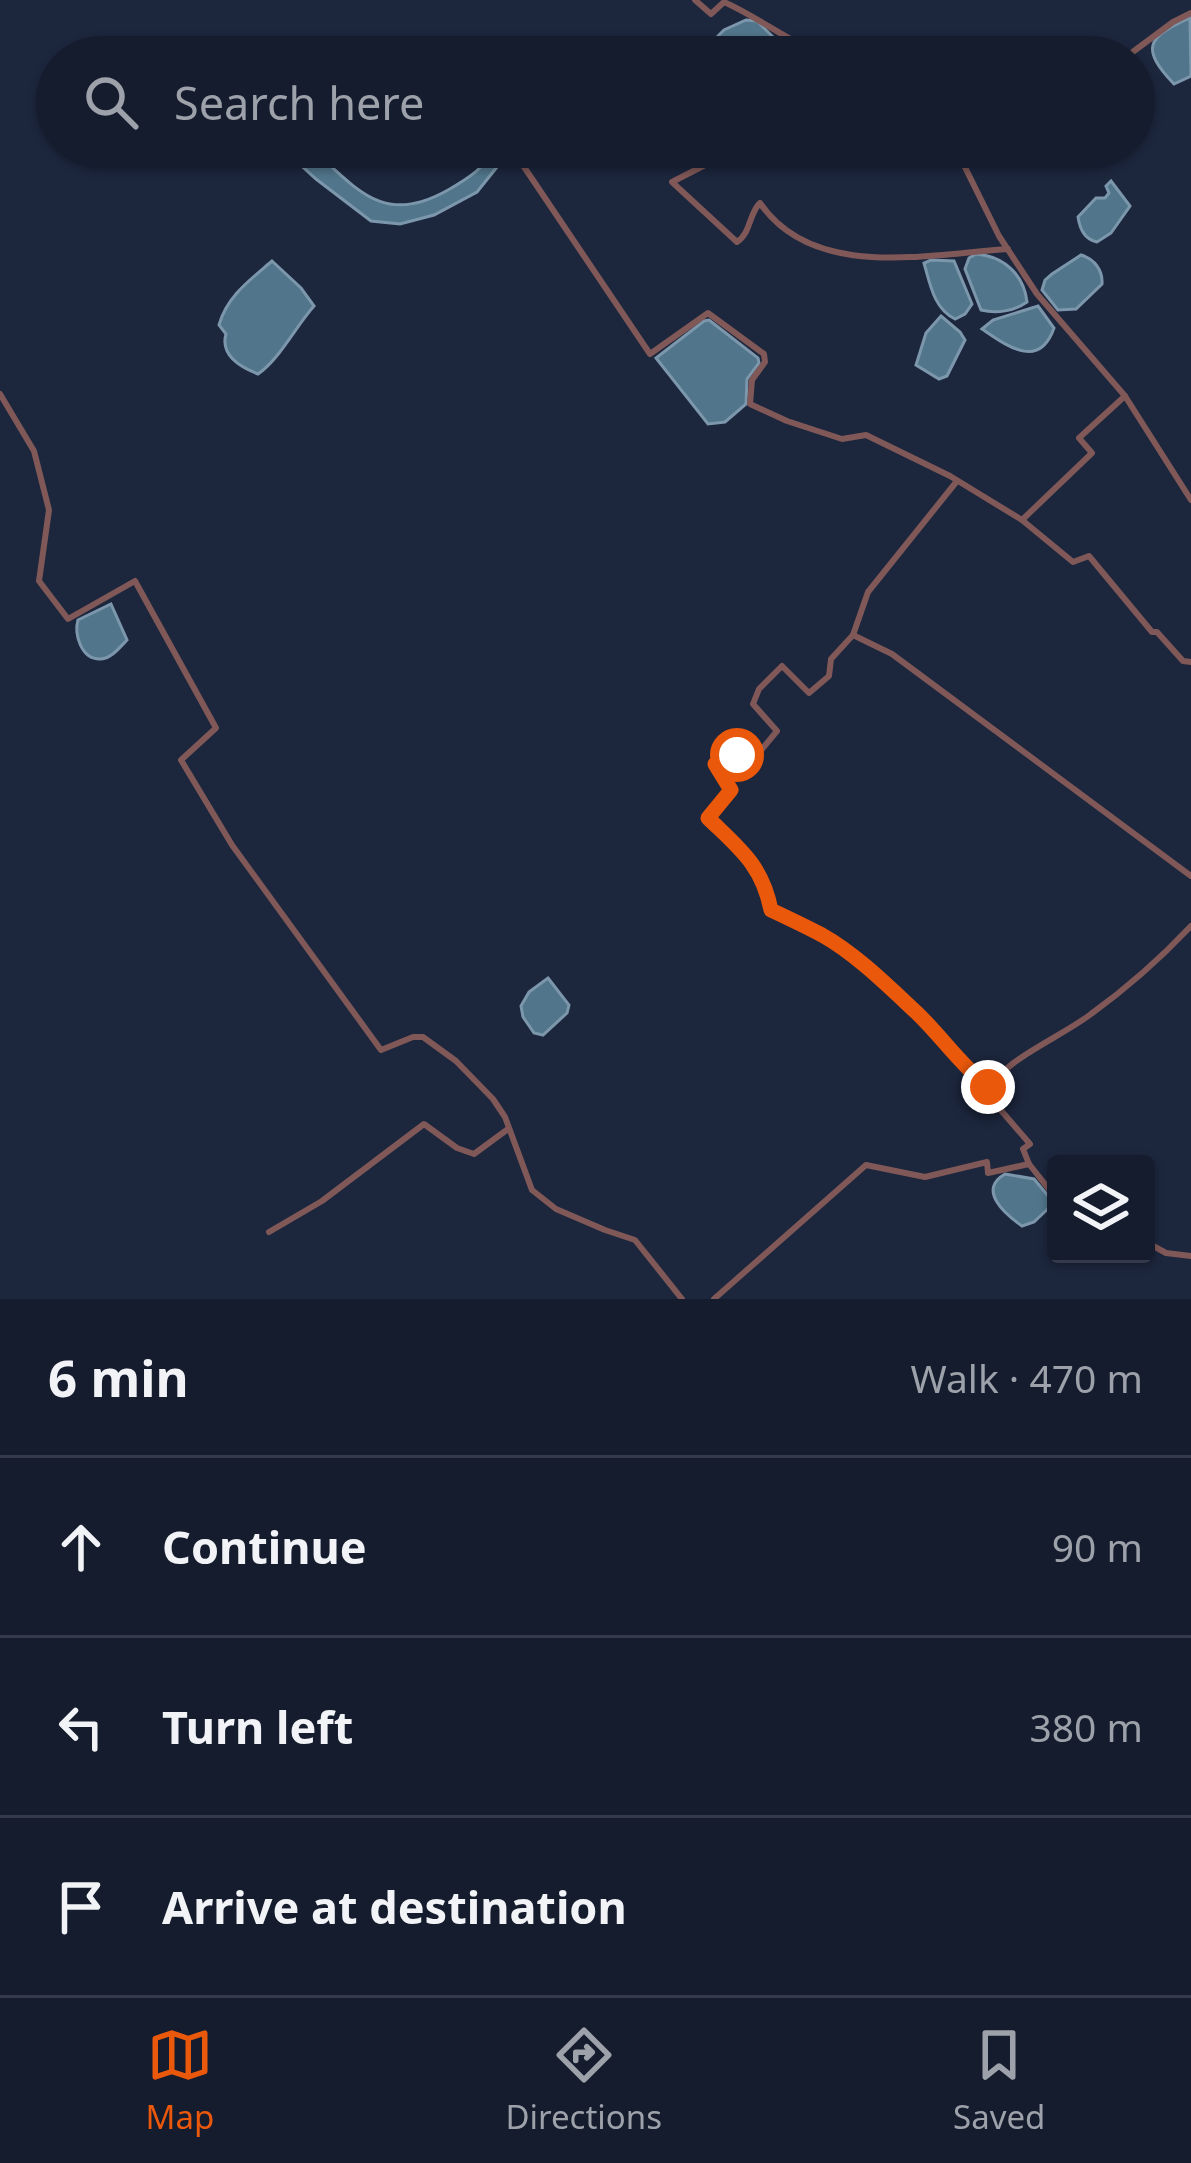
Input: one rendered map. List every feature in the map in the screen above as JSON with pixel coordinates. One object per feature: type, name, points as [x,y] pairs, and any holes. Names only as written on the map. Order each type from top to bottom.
[{"type":"street","points":[[695,0],[711,14],[724,2],[783,36]]},
{"type":"street","points":[[1154,36],[1191,14]]},
{"type":"street","points":[[525,168],[650,354],[708,313],[764,354],[765,362],[752,380],[750,404],[842,439],[866,435],[1022,520],[1073,562],[1089,556],[1152,632],[1191,662]]},
{"type":"street","points":[[699,168],[672,182],[737,242],[744,238],[760,203],[774,223],[799,241],[851,254],[888,259],[1008,249]]},
{"type":"street","points":[[964,168],[1037,294],[1125,396],[1191,500]]},
{"type":"street","points":[[0,394],[34,452],[49,509],[40,581],[68,619],[135,581],[216,728],[181,760],[232,844],[382,1050],[413,1036],[423,1037],[456,1060],[494,1099],[510,1127],[532,1190],[578,1220],[635,1240],[682,1299]]},
{"type":"street","points":[[1022,520],[1092,453],[1078,438],[1125,396]]},
{"type":"street","points":[[957,481],[868,592],[853,635],[831,659],[829,676],[809,693],[782,667],[760,689],[753,704],[777,731],[758,754],[748,746],[715,764],[731,790],[708,818],[751,860],[766,885],[771,910],[825,937],[861,964],[915,1011],[988,1087]]},
{"type":"street","points":[[853,635],[892,653],[1191,876]]},
{"type":"street","points":[[1047,1187],[1023,1149],[1030,1144],[986,1094],[988,1087],[1150,969],[1191,926]]},
{"type":"street","points":[[269,1232],[322,1201],[424,1124],[457,1148],[474,1154],[510,1127]]},
{"type":"street","points":[[714,1299],[866,1166],[925,1177],[987,1162],[988,1173],[1029,1164]]},
{"type":"street","points":[[1155,1246],[1191,1256]]},
{"type":"water","points":[[1190,18],[1191,76],[1174,84],[1155,58],[1155,42]]},
{"type":"water","points":[[746,20],[757,21],[772,36],[718,36]]},
{"type":"water","points":[[304,168],[332,168],[372,198],[406,205],[448,190],[480,168],[496,168],[477,192],[434,215],[400,224],[371,221]]},
{"type":"water","points":[[1111,181],[1130,206],[1111,233],[1097,242],[1083,233],[1078,217],[1096,198],[1105,198]]},
{"type":"water","points":[[976,254],[1011,269],[1022,283],[1027,302],[1005,311],[981,310],[965,269]]},
{"type":"water","points":[[1081,255],[1097,266],[1102,284],[1076,309],[1058,310],[1042,290],[1045,280]]},
{"type":"water","points":[[272,261],[314,306],[258,374],[229,354],[226,334],[219,325],[233,297]]},
{"type":"water","points":[[954,261],[972,304],[965,314],[955,319],[938,302],[924,263]]},
{"type":"water","points":[[1038,306],[1054,328],[1040,349],[1021,351],[982,329],[993,320]]},
{"type":"water","points":[[941,316],[965,340],[947,376],[939,379],[916,365],[926,333]]},
{"type":"water","points":[[709,320],[759,363],[747,379],[746,404],[725,422],[708,424],[656,358]]},
{"type":"water","points":[[111,604],[127,640],[109,657],[94,658],[80,645],[78,620]]},
{"type":"water","points":[[548,978],[569,1005],[567,1013],[543,1035],[534,1033],[521,1006],[529,992]]},
{"type":"water","points":[[1005,1174],[1034,1179],[1047,1195],[1047,1210],[1022,1226],[997,1202],[993,1187]]},
{"type":"route","points":[[737,755],[731,752],[715,764],[731,790],[708,818],[751,860],[766,885],[771,910],[825,937],[861,964],[915,1011],[988,1087]]}]
